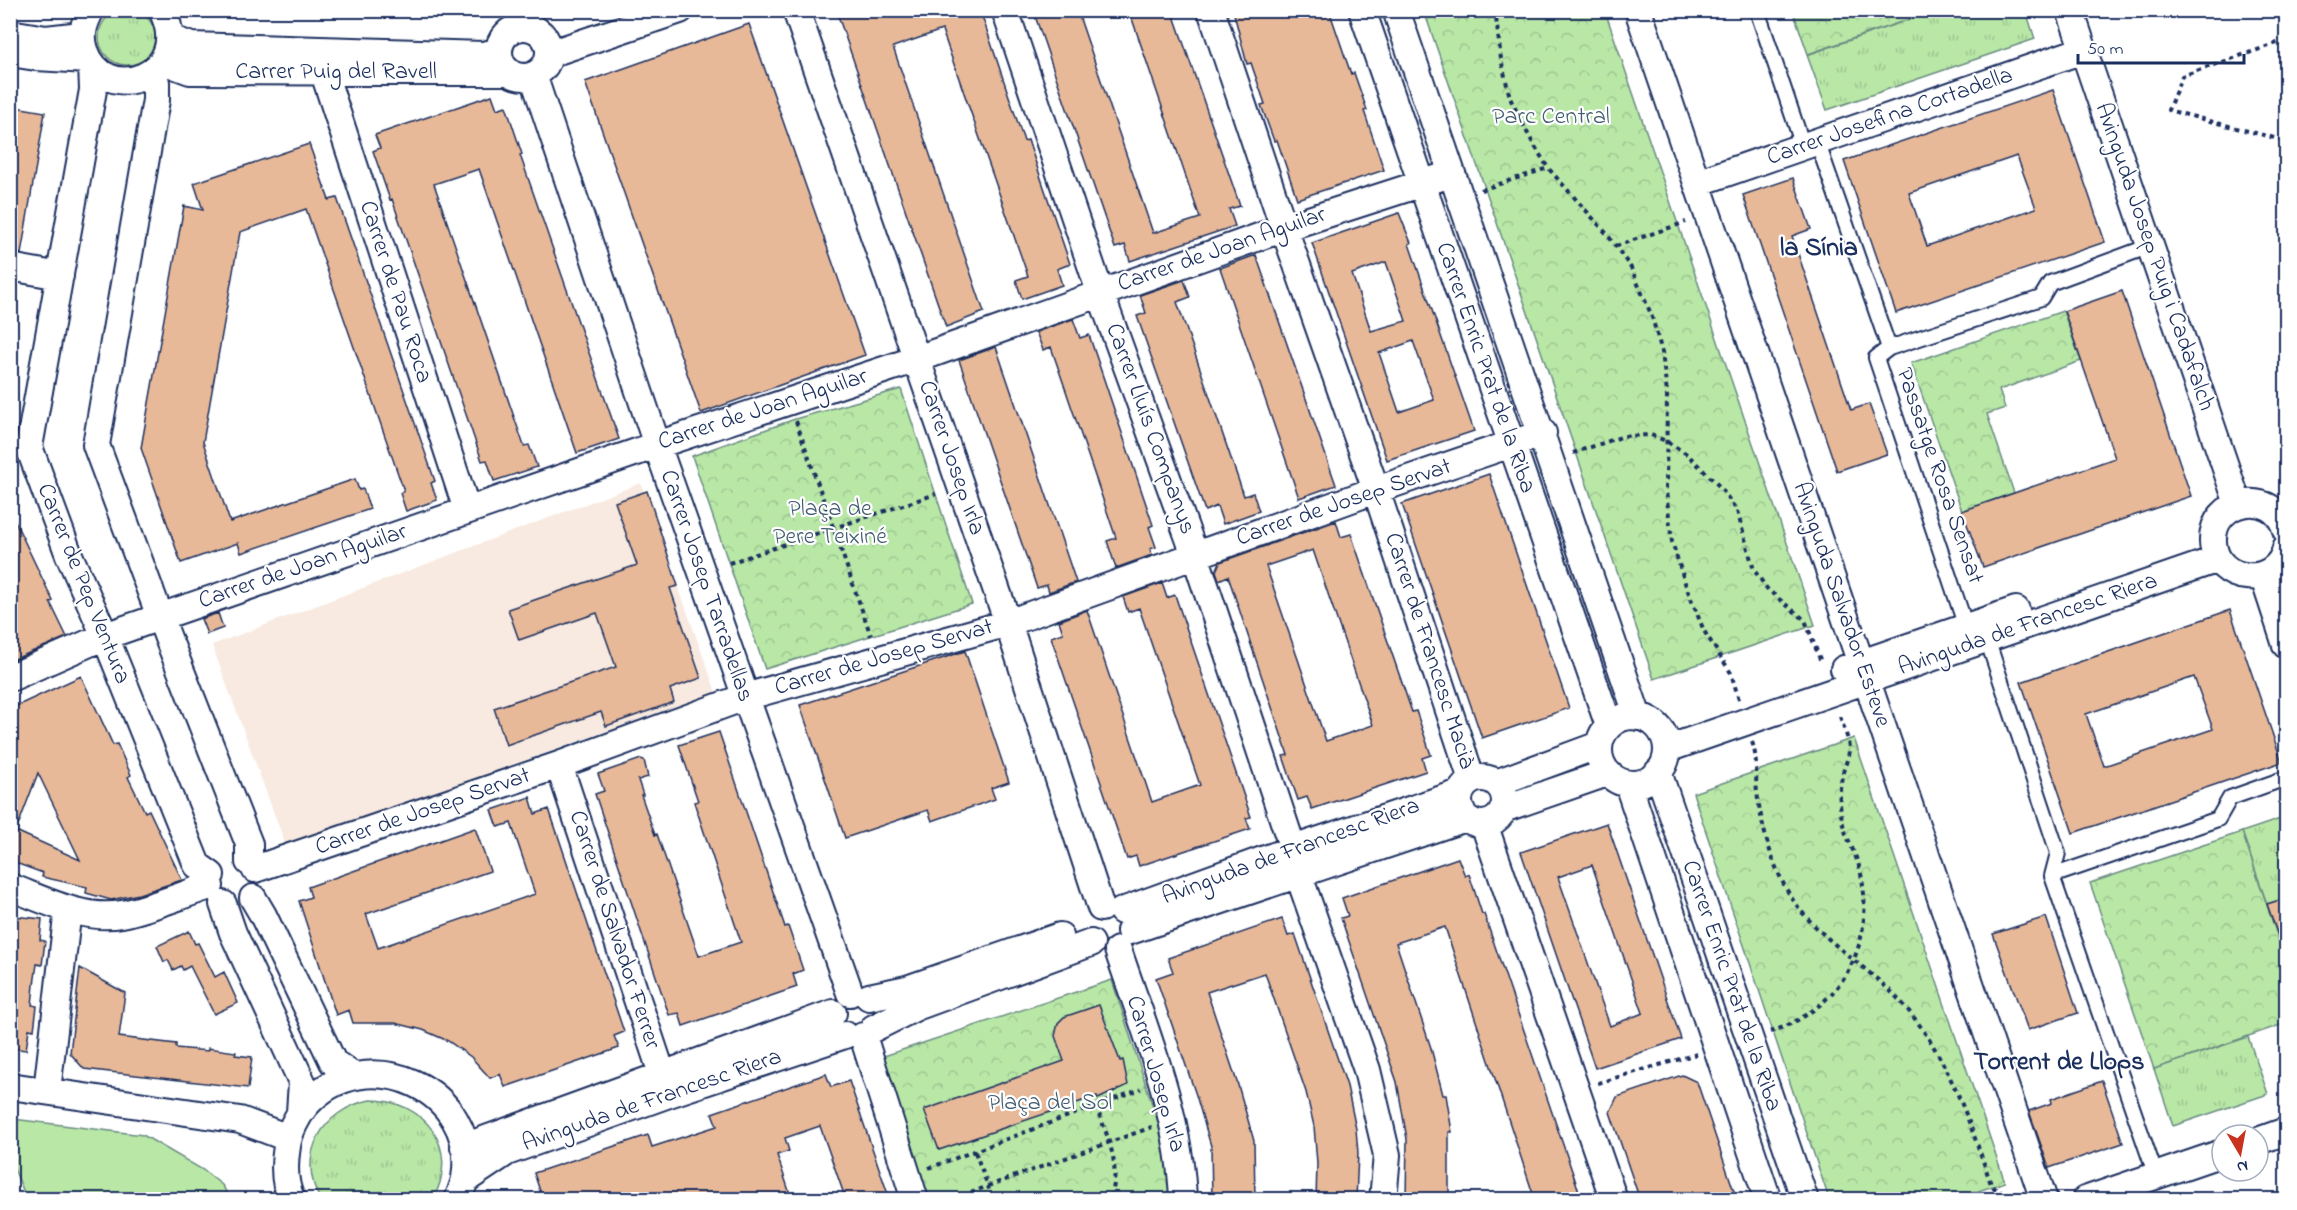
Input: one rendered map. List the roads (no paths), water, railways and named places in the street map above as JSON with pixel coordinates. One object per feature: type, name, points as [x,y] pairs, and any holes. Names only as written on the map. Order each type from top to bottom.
[{"type":"street","points":[[10,33],[45,39],[82,35],[91,10]]},
{"type":"street","points":[[162,10],[169,24],[156,82],[156,100],[96,444],[249,844],[252,866],[259,883],[253,898],[239,906],[215,888]]},
{"type":"street","points":[[546,46],[625,10]]},
{"type":"street","points":[[546,46],[680,10]]},
{"type":"street","name":"Carrer Josep Irla","points":[[796,10],[1008,623],[1108,928],[1162,1082],[1173,1120],[1182,1177],[1183,1200]]},
{"type":"street","name":"Carrer Lluís Companys","points":[[1005,10],[1100,292],[1195,555],[1293,849]]},
{"type":"street","name":"Carrer de Francesc Macià","points":[[1211,10],[1476,785]]},
{"type":"street","name":"Carrer Enric Prat de la Riba","points":[[1362,10],[1511,444],[1604,735]]},
{"type":"street","name":"Carrer Enric Prat de la Riba","points":[[1396,10],[1451,174],[1543,433],[1638,717]]},
{"type":"street","name":"Avinguda Salvador Esteve","points":[[1638,10],[2044,1200]]},
{"type":"street","name":"Avinguda Josep Puig i Cadafalch","points":[[2070,10],[2238,504]]},
{"type":"street","points":[[516,19],[534,29],[546,46],[545,66],[514,66],[505,36],[516,19]]},
{"type":"street","name":"Carrer de Pep Ventura","points":[[82,35],[90,62],[93,90],[60,276],[20,445],[105,636],[196,865],[215,888],[233,933],[302,1082],[300,1112]]},
{"type":"street","name":"Carrer Puig del Ravell","points":[[162,57],[191,46],[484,55],[514,66]]},
{"type":"street","name":"Carrer Josefina Cortadella","points":[[1696,183],[2083,50]]},
{"type":"street","points":[[10,53],[90,62],[102,73],[114,79],[133,80],[162,57]]},
{"type":"street","name":"Carrer Puig del Ravell","points":[[162,57],[190,71],[324,73],[514,66]]},
{"type":"street","name":"Carrer Josep Tarradellas","points":[[514,66],[657,445],[745,697],[860,995],[877,1008],[878,1021],[854,1028]]},
{"type":"street","name":"Carrer de Pau Roca","points":[[324,73],[467,510]]},
{"type":"street","name":"Carrer de Joan Aguilar","points":[[10,678],[105,636],[160,616],[657,445],[917,359],[1284,228],[1451,174]]},
{"type":"street","points":[[10,267],[60,276]]},
{"type":"street","name":"Carrer de Josep Servat","points":[[252,866],[559,765],[745,697],[1008,623],[1376,490],[1543,433]]},
{"type":"street","points":[[2286,530],[2282,518],[2269,507],[2256,502],[2238,504],[2230,508],[2220,517],[2214,529],[2215,551],[2223,566],[2235,574],[2251,578],[2273,570],[2280,563],[2286,548]]},
{"type":"street","name":"Avinguda de Francesc Riera","points":[[1662,751],[1743,713],[2215,551]]},
{"type":"street","points":[[2263,575],[2286,645]]},
{"type":"street","points":[[1638,717],[1650,721],[1662,751],[1648,781],[1618,778],[1600,760],[1604,735],[1620,719],[1638,717]]},
{"type":"street","name":"Avinguda de Francesc Riera","points":[[465,1147],[916,1007],[1293,849],[1476,785],[1604,735]]},
{"type":"street","name":"Carrer Enric Prat de la Riba","points":[[1662,751],[1805,1200]]},
{"type":"street","name":"Carrer de Salvador Ferrer","points":[[559,765],[666,1085]]},
{"type":"street","name":"Carrer Enric Prat de la Riba","points":[[1618,778],[1768,1200]]},
{"type":"street","name":"Avinguda de Francesc Riera","points":[[860,995],[907,988],[1618,778]]},
{"type":"street","points":[[1484,817],[1503,792],[1476,785],[1458,805],[1484,817],[1614,1200]]},
{"type":"street","points":[[215,888],[214,868],[226,859],[242,859],[252,866]]},
{"type":"street","points":[[1298,873],[1367,1070],[1387,1155],[1383,1200]]},
{"type":"street","points":[[10,887],[68,909],[91,914],[121,914],[215,888]]},
{"type":"street","points":[[253,898],[333,1062],[352,1076]]},
{"type":"street","points":[[47,1091],[68,909]]},
{"type":"street","points":[[860,995],[838,1000],[854,1028],[915,1200]]},
{"type":"street","points":[[292,1200],[284,1166],[288,1138],[300,1112],[315,1096],[333,1083],[352,1076],[382,1073],[411,1080],[436,1096],[454,1119],[465,1147],[461,1190]]},
{"type":"street","name":"Avinguda de Francesc Riera","points":[[461,1190],[507,1152],[666,1085]]},
{"type":"street","points":[[10,1086],[240,1120],[288,1138]]},
{"type":"street","points":[[2270,1137],[2286,1131]]},
{"type":"street","points":[[2085,1200],[2210,1157]]},
{"type":"lane","name":"Passatge Rosa Sensat","points":[[1757,10],[1889,348],[1876,358],[2058,853],[2052,876],[2156,1176]]},
{"type":"lane","points":[[1889,348],[2041,298],[2050,283],[2150,246]]},
{"type":"lane","points":[[2052,876],[2218,819],[2230,798],[2286,778]]},
{"type":"district","name":"la Sínia","points":[[1819,249]]},
{"type":"district","name":"Torrent de Llops","points":[[2059,1063]]},
{"type":"park label","name":"Parc Central","points":[[1551,117]]},
{"type":"park label","name":"Plaça de Pere Teixiné","points":[[830,523]]},
{"type":"park label","name":"Plaça del Sol","points":[[1050,1103]]}]
